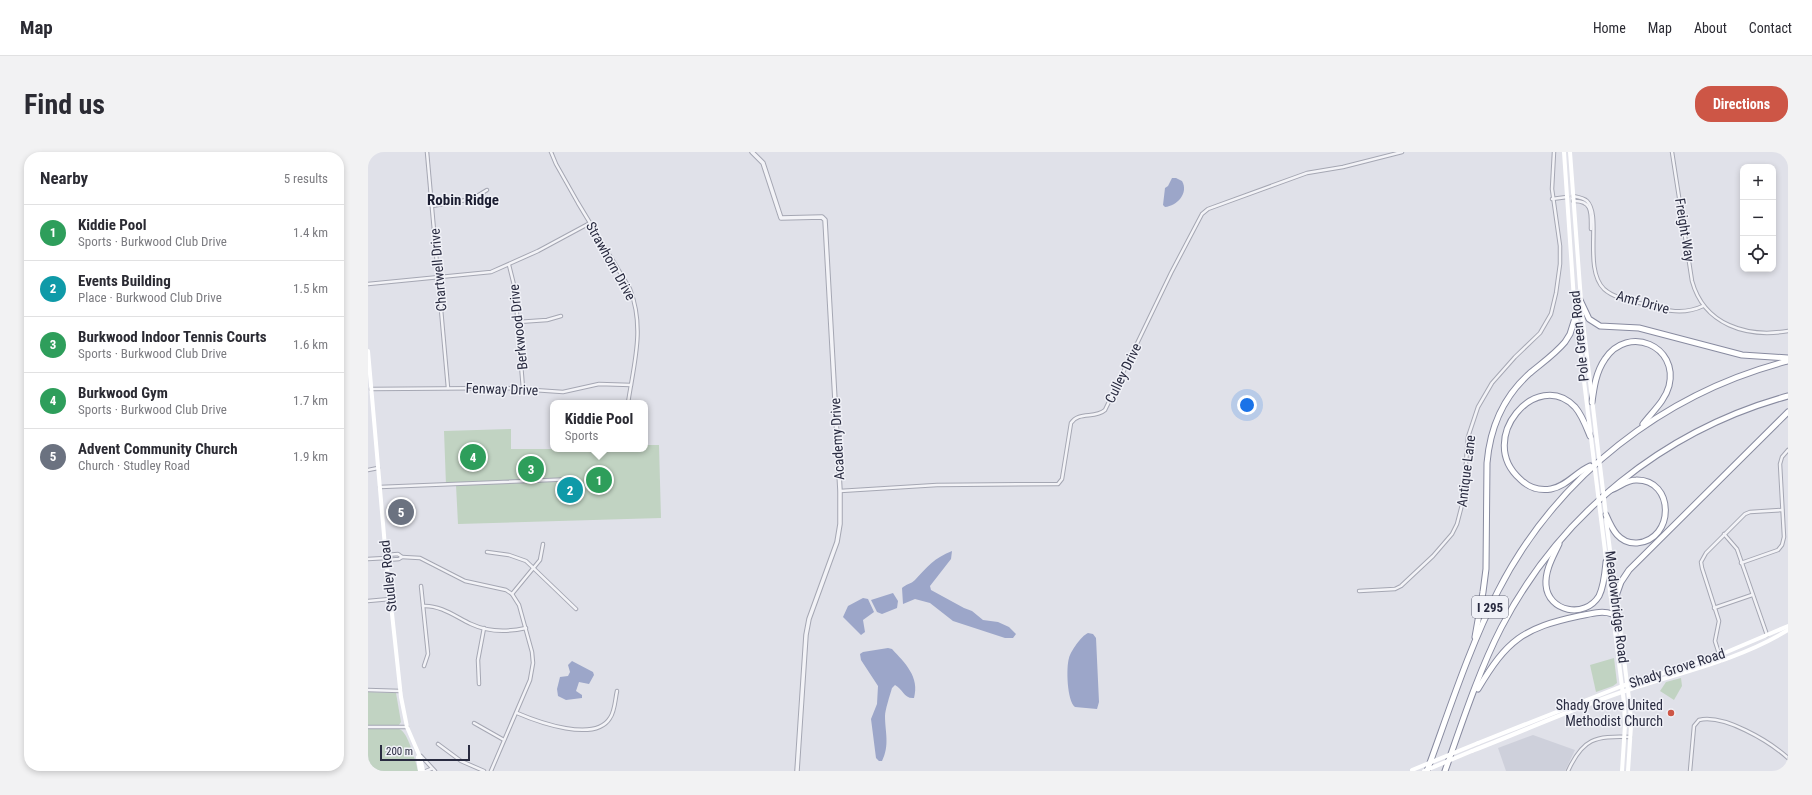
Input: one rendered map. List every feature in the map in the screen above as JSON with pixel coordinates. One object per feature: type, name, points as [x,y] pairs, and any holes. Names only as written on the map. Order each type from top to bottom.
[{"type":"highway","points":[[1580,300],[1589,319],[1600,326],[1639,328],[1748,356],[1788,359]]},
{"type":"highway","points":[[1472,650],[1485,583],[1487,463],[1488,447],[1494,426],[1502,409],[1518,385],[1565,342],[1570,334],[1576,315]]},
{"type":"highway","points":[[1592,402],[1599,371],[1604,359],[1612,351],[1620,345],[1630,342],[1640,342],[1654,347],[1664,357],[1668,366],[1669,385],[1661,401],[1638,430]]},
{"type":"highway","name":"I 295","points":[[1428,771],[1472,650],[1498,590],[1523,548],[1548,514],[1593,465],[1638,430],[1672,408],[1702,392],[1746,373],[1788,359]]},
{"type":"highway","name":"I 295","points":[[1445,771],[1487,658],[1511,609],[1531,578],[1562,537],[1608,491],[1651,458],[1685,437],[1736,413],[1788,396]]},
{"type":"highway","points":[[1590,436],[1580,414],[1571,403],[1559,397],[1543,397],[1527,403],[1514,415],[1506,432],[1504,449],[1507,460],[1515,474],[1527,485],[1538,489],[1549,489],[1561,486],[1584,469],[1593,465]]},
{"type":"highway","points":[[1616,596],[1621,582],[1627,572],[1788,412]]},
{"type":"highway","points":[[1606,515],[1617,535],[1628,542],[1636,543],[1644,542],[1655,536],[1663,524],[1666,516],[1666,506],[1663,496],[1658,488],[1650,483],[1641,480],[1631,480],[1608,491]]},
{"type":"highway","points":[[1562,537],[1549,566],[1546,580],[1550,596],[1559,606],[1571,610],[1578,610],[1587,607],[1594,602],[1602,589],[1606,562]]},
{"type":"highway","points":[[1471,700],[1496,661],[1510,646],[1527,632],[1554,621],[1601,612],[1612,614]]},
{"type":"main road","name":"Pole Green Road","points":[[1564,152],[1576,315],[1601,519]]},
{"type":"main road","name":"Pole Green Road","points":[[1570,152],[1580,300],[1606,515]]},
{"type":"main road","points":[[1571,169],[1569,174],[1570,194],[1567,197],[1573,200]]},
{"type":"main road","name":"Studley Road","points":[[368,351],[386,558],[400,691],[407,727],[418,752],[422,771]]},
{"type":"main road","name":"Meadowbridge Road","points":[[1606,515],[1631,717],[1628,771]]},
{"type":"main road","name":"Meadowbridge Road","points":[[1601,519],[1623,692],[1624,737],[1622,771]]},
{"type":"main road","name":"Shady Grove Road","points":[[1410,770],[1627,684],[1720,655],[1788,626]]},
{"type":"main road","name":"Shady Grove Road","points":[[1424,771],[1628,690],[1721,661],[1753,648],[1788,630]]},
{"type":"street","name":"Chartwell Drive","points":[[427,152],[448,388]]},
{"type":"street","name":"Strawhorn Drive","points":[[551,152],[556,164],[590,223],[630,289],[636,308],[638,333],[628,400]]},
{"type":"street","name":"Culley Drive","points":[[840,491],[936,485],[1055,485],[1060,483],[1062,479],[1071,423],[1077,416],[1097,415],[1105,410],[1202,214],[1208,210],[1306,173],[1343,167],[1402,152]]},
{"type":"street","name":"Antique Lane","points":[[1359,591],[1395,589],[1401,586],[1433,556],[1455,530],[1463,501],[1468,437],[1478,407],[1492,383],[1510,362],[1540,333],[1551,314],[1560,264],[1560,246],[1552,199],[1554,152]]},
{"type":"street","name":"Freight Way","points":[[1672,152],[1691,263],[1692,281],[1695,291],[1703,306]]},
{"type":"street","name":"Academy Drive","points":[[753,153],[763,163],[781,218],[822,217],[825,220],[840,491],[840,524],[837,542],[809,619],[806,635],[797,771]]},
{"type":"street","points":[[432,206],[472,199],[487,190]]},
{"type":"street","points":[[1552,199],[1567,197]]},
{"type":"street","name":"Amf Drive","points":[[1573,200],[1584,202],[1589,208],[1595,271],[1604,289],[1612,294],[1670,311],[1688,311],[1703,306]]},
{"type":"street","points":[[368,284],[491,272],[509,265],[568,236],[590,223]]},
{"type":"street","name":"Berkwood Drive","points":[[509,265],[515,284],[523,389]]},
{"type":"street","points":[[1703,306],[1722,323],[1740,330],[1768,333],[1788,331]]},
{"type":"street","points":[[518,322],[547,320],[561,316]]},
{"type":"street","name":"Fenway Drive","points":[[371,389],[523,389],[563,392],[599,384],[631,385]]},
{"type":"street","points":[[368,417],[374,416]]},
{"type":"street","points":[[1741,563],[1781,547],[1784,537],[1780,464],[1781,459],[1788,450]]},
{"type":"street","points":[[368,470],[378,468]]},
{"type":"street","points":[[380,487],[575,479]]},
{"type":"street","points":[[1721,661],[1715,641],[1719,624],[1702,570],[1701,562],[1706,553],[1746,513],[1782,510]]},
{"type":"street","points":[[1724,534],[1735,546],[1767,635]]},
{"type":"street","points":[[512,594],[534,568],[541,556],[543,544]]},
{"type":"street","points":[[487,552],[517,557],[534,568],[576,609]]},
{"type":"street","points":[[368,559],[399,559],[402,556],[420,558],[465,581],[502,589],[512,594],[520,605],[532,652],[533,663],[530,680],[491,771]]},
{"type":"street","points":[[421,586],[428,654],[424,666]]},
{"type":"street","points":[[1714,608],[1752,595]]},
{"type":"street","points":[[368,601],[390,599]]},
{"type":"street","points":[[423,606],[437,607],[472,624],[484,628],[511,631],[526,628]]},
{"type":"street","points":[[479,684],[478,660],[484,628]]},
{"type":"street","points":[[368,690],[400,691]]},
{"type":"street","points":[[517,713],[539,722],[593,730],[605,725],[610,719],[613,712],[617,691]]},
{"type":"street","points":[[1690,771],[1694,726],[1700,720],[1712,719],[1734,725],[1778,750],[1788,758]]},
{"type":"street","points":[[474,723],[504,740]]},
{"type":"street","points":[[368,727],[407,727]]},
{"type":"street","points":[[1568,771],[1578,751],[1589,742],[1603,738],[1630,737]]},
{"type":"street","points":[[438,744],[461,761],[484,771]]},
{"type":"street","points":[[418,752],[434,771]]},
{"type":"street","points":[[426,771],[431,768]]},
{"type":"shaded area","points":[[1533,735],[1575,750],[1565,771],[1506,771],[1498,748]]},
{"type":"green space","points":[[511,429],[511,449],[550,449],[550,452],[648,452],[648,445],[659,445],[661,518],[458,524],[456,485],[446,485],[444,431]]},
{"type":"green space","points":[[1614,658],[1617,683],[1596,692],[1590,665]]},
{"type":"green space","points":[[1681,678],[1682,686],[1674,700],[1660,691],[1666,682]]},
{"type":"green space","points":[[368,692],[396,693],[401,722],[399,725],[368,726]]},
{"type":"green space","points":[[392,728],[402,731],[411,748],[418,771],[368,771],[368,729]]},
{"type":"water","points":[[1172,178],[1182,181],[1184,190],[1181,198],[1174,204],[1165,207],[1163,205],[1165,188],[1168,186]]},
{"type":"water","points":[[952,551],[951,559],[930,586],[931,590],[972,611],[983,620],[998,622],[1009,627],[1016,634],[1013,638],[1005,638],[953,621],[930,603],[915,599],[903,604],[902,588],[913,581],[936,560]]},
{"type":"water","points":[[893,593],[898,601],[897,608],[882,614],[877,612],[871,600]]},
{"type":"water","points":[[863,598],[868,599],[874,612],[863,620],[865,632],[861,635],[843,617],[848,606]]},
{"type":"water","points":[[1088,633],[1093,634],[1096,638],[1099,702],[1097,709],[1075,707],[1070,698],[1068,684],[1068,662],[1070,655],[1079,640]]},
{"type":"water","points":[[888,648],[892,649],[910,671],[915,683],[915,690],[914,698],[911,698],[895,685],[892,688],[885,713],[886,749],[882,761],[879,761],[876,758],[871,719],[877,704],[878,686],[861,660],[860,654],[863,652]]},
{"type":"water","points":[[572,661],[593,672],[594,675],[589,684],[579,682],[576,691],[582,695],[582,698],[566,700],[558,696],[557,689],[560,677],[568,676],[570,672],[568,665]]},
{"type":"place","name":"Burkwood Gym","points":[[473,457]]},
{"type":"place","name":"Burkwood Indoor Tennis Courts","points":[[531,469]]},
{"type":"place","name":"Kiddie Pool","points":[[599,480]]},
{"type":"place","name":"Events Building","points":[[570,490]]},
{"type":"place","name":"Advent Community Church","points":[[401,512]]},
{"type":"place","name":"Shady Grove United Methodist Church","points":[[1671,713]]},
{"type":"district","name":"Robin Ridge","points":[[463,200]]}]
